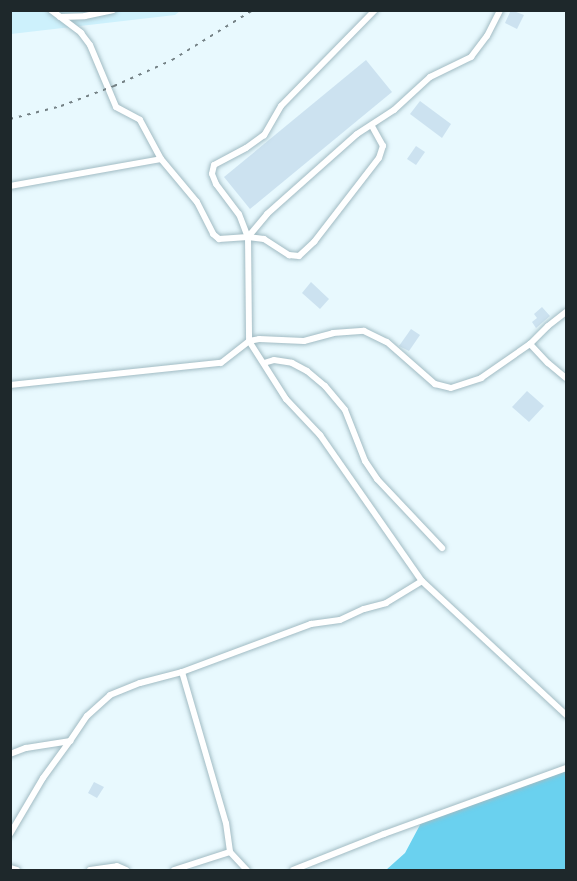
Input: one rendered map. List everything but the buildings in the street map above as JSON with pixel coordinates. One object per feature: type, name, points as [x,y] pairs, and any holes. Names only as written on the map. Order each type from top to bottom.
[{"type":"street","points":[[51,10],[81,33],[90,45],[116,107],[140,120],[161,159],[197,202],[213,234],[225,240],[248,237],[264,239],[295,257],[306,251],[364,179],[382,152],[381,141],[372,126]]},
{"type":"street","points":[[59,17],[86,16],[113,10]]},
{"type":"street","points":[[375,10],[281,106],[264,135],[246,148],[214,165],[212,174],[216,184],[239,214],[248,237],[249,341],[286,399],[320,435],[422,581],[567,715]]},
{"type":"street","points":[[248,237],[267,214],[357,134],[372,126],[430,77],[471,57],[487,36],[500,10]]},
{"type":"street","points":[[10,186],[161,159]]},
{"type":"street","points":[[10,385],[221,363],[249,341],[259,339],[304,341],[340,332],[364,331],[387,342],[435,384],[451,388],[481,378],[530,344],[548,326],[567,312]]},
{"type":"street","points":[[530,344],[548,363],[567,378]]},
{"type":"street","points":[[264,363],[274,360],[292,363],[307,371],[325,386],[345,410],[365,461],[377,479],[442,548]]},
{"type":"street","points":[[10,834],[43,778],[87,716],[110,695],[140,683],[182,672],[311,624],[340,620],[364,609],[386,603],[422,581]]},
{"type":"street","points":[[182,672],[226,823],[230,852],[247,870]]},
{"type":"street","points":[[10,754],[26,748],[70,741]]},
{"type":"street","points":[[293,870],[384,834],[567,768]]},
{"type":"street","points":[[174,870],[230,852]]},
{"type":"street","points":[[90,870],[117,866],[126,870]]},
{"type":"street","points":[[10,868],[17,870]]},
{"type":"shaded area","points":[[10,11],[180,11],[175,15],[11,34]]},
{"type":"shaded area","points":[[566,771],[566,870],[386,870],[405,853],[421,823]]},
{"type":"railway","points":[[10,119],[61,106],[114,86],[172,60],[253,10]]}]
